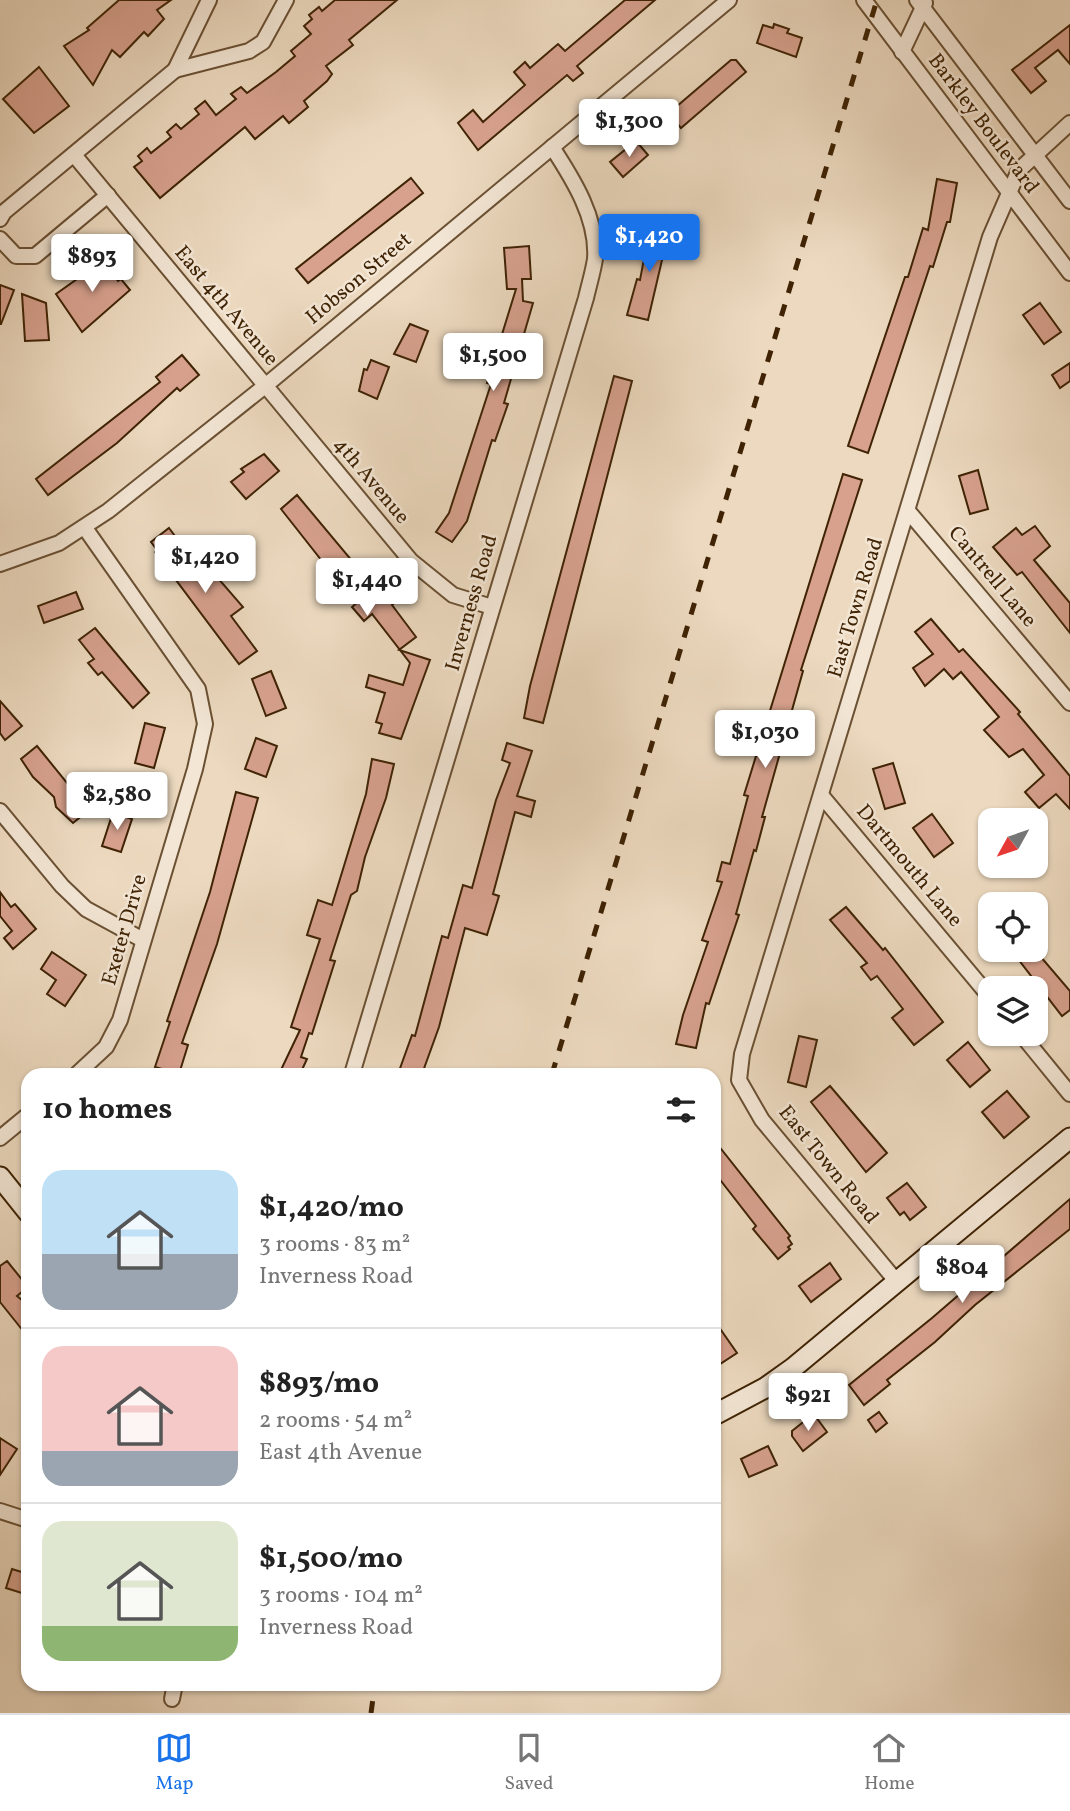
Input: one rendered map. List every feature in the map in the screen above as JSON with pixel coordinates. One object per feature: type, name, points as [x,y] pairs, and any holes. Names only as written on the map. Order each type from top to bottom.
[{"type":"street","points":[[0,219],[4,212],[75,156],[175,70],[209,0]]},
{"type":"street","points":[[175,70],[249,51],[263,41],[286,0]]},
{"type":"street","name":"Hobson Street","points":[[0,564],[59,543],[85,528],[265,386],[729,0]]},
{"type":"street","name":"Barkley Boulevard","points":[[864,0],[1070,274]]},
{"type":"street","points":[[902,52],[922,3]]},
{"type":"street","name":"Barkley Boulevard","points":[[922,3],[1070,201]]},
{"type":"street","name":"East Town Road","points":[[897,1282],[762,1120],[739,1080],[741,1055],[982,262],[1019,170],[1070,123]]},
{"type":"street","name":"Inverness Road","points":[[354,1068],[586,298],[595,258],[588,214],[573,179],[552,147]]},
{"type":"street","name":"East 4th Avenue","points":[[75,156],[265,386]]},
{"type":"street","points":[[0,239],[16,256],[35,256],[108,195]]},
{"type":"street","name":"4th Avenue","points":[[265,386],[411,561],[453,596],[492,607]]},
{"type":"street","name":"Cantrell Lane","points":[[908,511],[1070,703]]},
{"type":"street","name":"Exeter Drive","points":[[83,1068],[106,1047],[120,1020],[195,769],[205,724],[198,689],[85,528]]},
{"type":"street","name":"Dartmouth Lane","points":[[821,796],[978,983]]},
{"type":"street","points":[[0,811],[56,879],[86,909],[143,940]]},
{"type":"street","points":[[1031,1046],[1070,1094]]},
{"type":"street","points":[[0,1138],[21,1121]]},
{"type":"street","points":[[721,1411],[765,1388],[793,1368],[1070,1138]]},
{"type":"street","points":[[0,1177],[21,1203]]},
{"type":"street","points":[[0,1511],[21,1518]]},
{"type":"street","points":[[172,1699],[174,1691]]},
{"type":"building","points":[[119,0],[171,0],[157,10],[164,19],[148,36],[144,32],[120,57],[112,50],[93,85],[64,46],[89,30],[87,28]]},
{"type":"building","points":[[335,0],[397,0],[349,40],[353,45],[326,66],[332,74],[304,101],[308,107],[289,123],[283,116],[255,139],[245,127],[160,198],[134,167],[142,161],[138,156],[147,148],[151,153],[171,137],[167,132],[176,124],[181,129],[199,114],[195,109],[205,101],[216,115],[236,99],[231,94],[241,87],[247,93],[276,72],[295,56],[291,51],[311,34],[304,26],[312,19],[309,15],[319,7],[322,11]]},
{"type":"building","points":[[625,0],[655,0],[577,66],[583,73],[573,81],[567,75],[478,150],[458,123],[473,110],[483,122],[525,85],[514,72],[525,62],[530,68],[558,44],[565,51]]},
{"type":"building","points":[[774,24],[789,29],[787,33],[802,38],[796,57],[757,43],[763,25],[773,28]]},
{"type":"building","points":[[1070,25],[1070,64],[1058,50],[1035,68],[1046,81],[1031,93],[1012,70]]},
{"type":"building","points":[[731,60],[736,60],[746,72],[681,128],[669,113]]},
{"type":"building","points":[[39,67],[69,106],[34,133],[3,99]]},
{"type":"building","points":[[636,141],[648,155],[623,177],[610,162]]},
{"type":"building","points":[[411,178],[423,193],[308,283],[296,269]]},
{"type":"building","points":[[937,179],[957,183],[950,222],[947,222],[933,267],[930,266],[868,453],[848,446],[923,228],[928,230]]},
{"type":"building","points":[[650,227],[669,230],[648,320],[627,315],[637,279],[640,280]]},
{"type":"building","points":[[529,246],[531,279],[522,279],[523,301],[533,303],[504,403],[508,404],[495,441],[492,440],[467,521],[452,542],[436,532],[449,513],[491,384],[487,383],[516,289],[507,289],[504,248]]},
{"type":"building","points":[[99,257],[118,281],[121,279],[130,290],[82,332],[56,294],[91,269],[88,266]]},
{"type":"building","points":[[0,285],[14,290],[1,324],[0,324]]},
{"type":"building","points":[[22,294],[46,303],[49,340],[25,341]]},
{"type":"building","points":[[1040,303],[1061,332],[1044,344],[1023,315]]},
{"type":"building","points":[[410,324],[428,331],[416,362],[394,354]]},
{"type":"building","points":[[182,355],[199,375],[180,391],[177,388],[117,443],[48,495],[36,479],[160,382],[156,377]]},
{"type":"building","points":[[371,360],[389,367],[377,399],[359,391],[364,369],[367,370]]},
{"type":"building","points":[[1070,363],[1070,381],[1060,388],[1052,375]]},
{"type":"building","points":[[614,376],[632,381],[543,723],[524,718],[530,686]]},
{"type":"building","points":[[264,454],[279,471],[246,499],[231,482],[244,472],[241,469]]},
{"type":"building","points":[[978,470],[988,509],[970,514],[959,476]]},
{"type":"building","points":[[843,474],[862,480],[801,670],[803,671],[762,817],[765,817],[756,851],[754,850],[736,914],[739,915],[709,1004],[706,1003],[696,1048],[676,1044],[708,942],[702,940],[722,882],[717,881],[722,862],[730,864],[748,796],[744,795]]},
{"type":"building","points":[[297,495],[383,598],[394,586],[403,595],[392,605],[416,637],[400,650],[372,614],[364,621],[352,607],[359,601],[339,578],[337,580],[281,509]]},
{"type":"building","points":[[1035,526],[1050,546],[1034,560],[1070,603],[1070,633],[1022,572],[1017,575],[993,547],[1016,528],[1022,535]]},
{"type":"building","points":[[169,528],[204,575],[211,570],[243,607],[231,616],[257,651],[239,664],[155,552],[157,550],[151,542]]},
{"type":"building","points":[[76,592],[83,609],[44,623],[38,606]]},
{"type":"building","points":[[931,619],[959,652],[963,649],[1020,712],[1018,714],[1070,776],[1070,809],[1056,794],[1039,808],[1025,792],[1044,775],[1023,749],[1009,757],[984,730],[999,717],[961,672],[953,679],[944,669],[925,686],[913,668],[933,654],[915,632]]},
{"type":"building","points":[[95,628],[149,693],[133,708],[102,672],[98,675],[88,663],[94,659],[79,640]]},
{"type":"building","points":[[400,650],[430,660],[401,739],[379,733],[382,724],[376,722],[385,693],[366,687],[369,675],[403,685],[410,663]]},
{"type":"building","points":[[271,671],[286,708],[266,716],[252,679]]},
{"type":"building","points":[[0,701],[22,726],[5,740],[0,733]]},
{"type":"building","points":[[145,723],[165,728],[154,768],[135,763]]},
{"type":"building","points":[[256,738],[277,746],[266,777],[245,769]]},
{"type":"building","points":[[507,743],[532,751],[517,796],[535,801],[531,817],[515,812],[493,894],[499,896],[487,935],[465,928],[439,1027],[424,1068],[400,1068],[412,1035],[415,1036],[442,936],[448,938],[463,885],[472,888],[496,800],[510,763],[502,760]]},
{"type":"building","points":[[37,746],[89,810],[73,823],[56,807],[54,797],[33,777],[21,759]]},
{"type":"building","points":[[372,759],[394,764],[357,891],[351,895],[330,960],[335,961],[312,1034],[309,1033],[301,1057],[307,1059],[303,1068],[282,1068],[300,1030],[291,1027],[320,939],[307,935],[318,900],[332,905],[366,794]]},
{"type":"building","points":[[893,763],[905,803],[885,809],[873,769]]},
{"type":"building","points":[[236,792],[258,798],[217,944],[182,1043],[188,1045],[181,1068],[155,1067],[170,1022],[167,1021],[210,892]]},
{"type":"building","points":[[113,812],[132,819],[121,852],[102,846]]},
{"type":"building","points":[[932,814],[953,843],[934,857],[913,828]]},
{"type":"building","points":[[0,892],[11,907],[15,904],[36,929],[13,949],[4,938],[12,931],[0,916]]},
{"type":"building","points":[[846,907],[883,950],[885,948],[943,1022],[914,1045],[892,1018],[903,1009],[877,976],[871,980],[861,967],[867,963],[830,920]]},
{"type":"building","points":[[52,952],[86,975],[65,1006],[47,994],[56,980],[41,969]]},
{"type":"building","points":[[1020,962],[1045,962],[1070,991],[1070,1010],[1062,1016],[1048,998],[1048,976],[1031,976]]},
{"type":"building","points":[[799,1036],[817,1040],[806,1087],[788,1082]]},
{"type":"building","points":[[968,1042],[990,1070],[970,1087],[947,1060]]},
{"type":"building","points":[[830,1086],[887,1153],[866,1172],[811,1102]]},
{"type":"building","points":[[1007,1091],[1029,1117],[1004,1138],[982,1112]]},
{"type":"building","points":[[721,1149],[790,1236],[790,1249],[778,1259],[753,1229],[756,1226],[721,1181]]},
{"type":"building","points":[[907,1183],[926,1207],[910,1220],[904,1212],[900,1215],[887,1198]]},
{"type":"building","points":[[1070,1199],[1070,1229],[887,1380],[890,1384],[864,1405],[849,1385],[932,1318]]},
{"type":"building","points":[[7,1261],[21,1278],[21,1293],[17,1296],[21,1299],[21,1328],[0,1302],[0,1266]]},
{"type":"building","points":[[830,1263],[841,1279],[811,1302],[799,1286]]},
{"type":"building","points":[[721,1330],[737,1353],[721,1363]]},
{"type":"building","points":[[879,1412],[887,1423],[876,1432],[868,1420]]},
{"type":"building","points":[[816,1417],[827,1432],[803,1451],[792,1436],[792,1431],[807,1419],[810,1422]]},
{"type":"building","points":[[0,1438],[17,1449],[0,1475]]},
{"type":"building","points":[[768,1446],[777,1465],[749,1477],[741,1459]]},
{"type":"building","points":[[12,1569],[21,1572],[21,1593],[6,1588]]},
{"type":"railway","points":[[554,1068],[877,0]]},
{"type":"railway","points":[[371,1713],[374,1691]]}]
